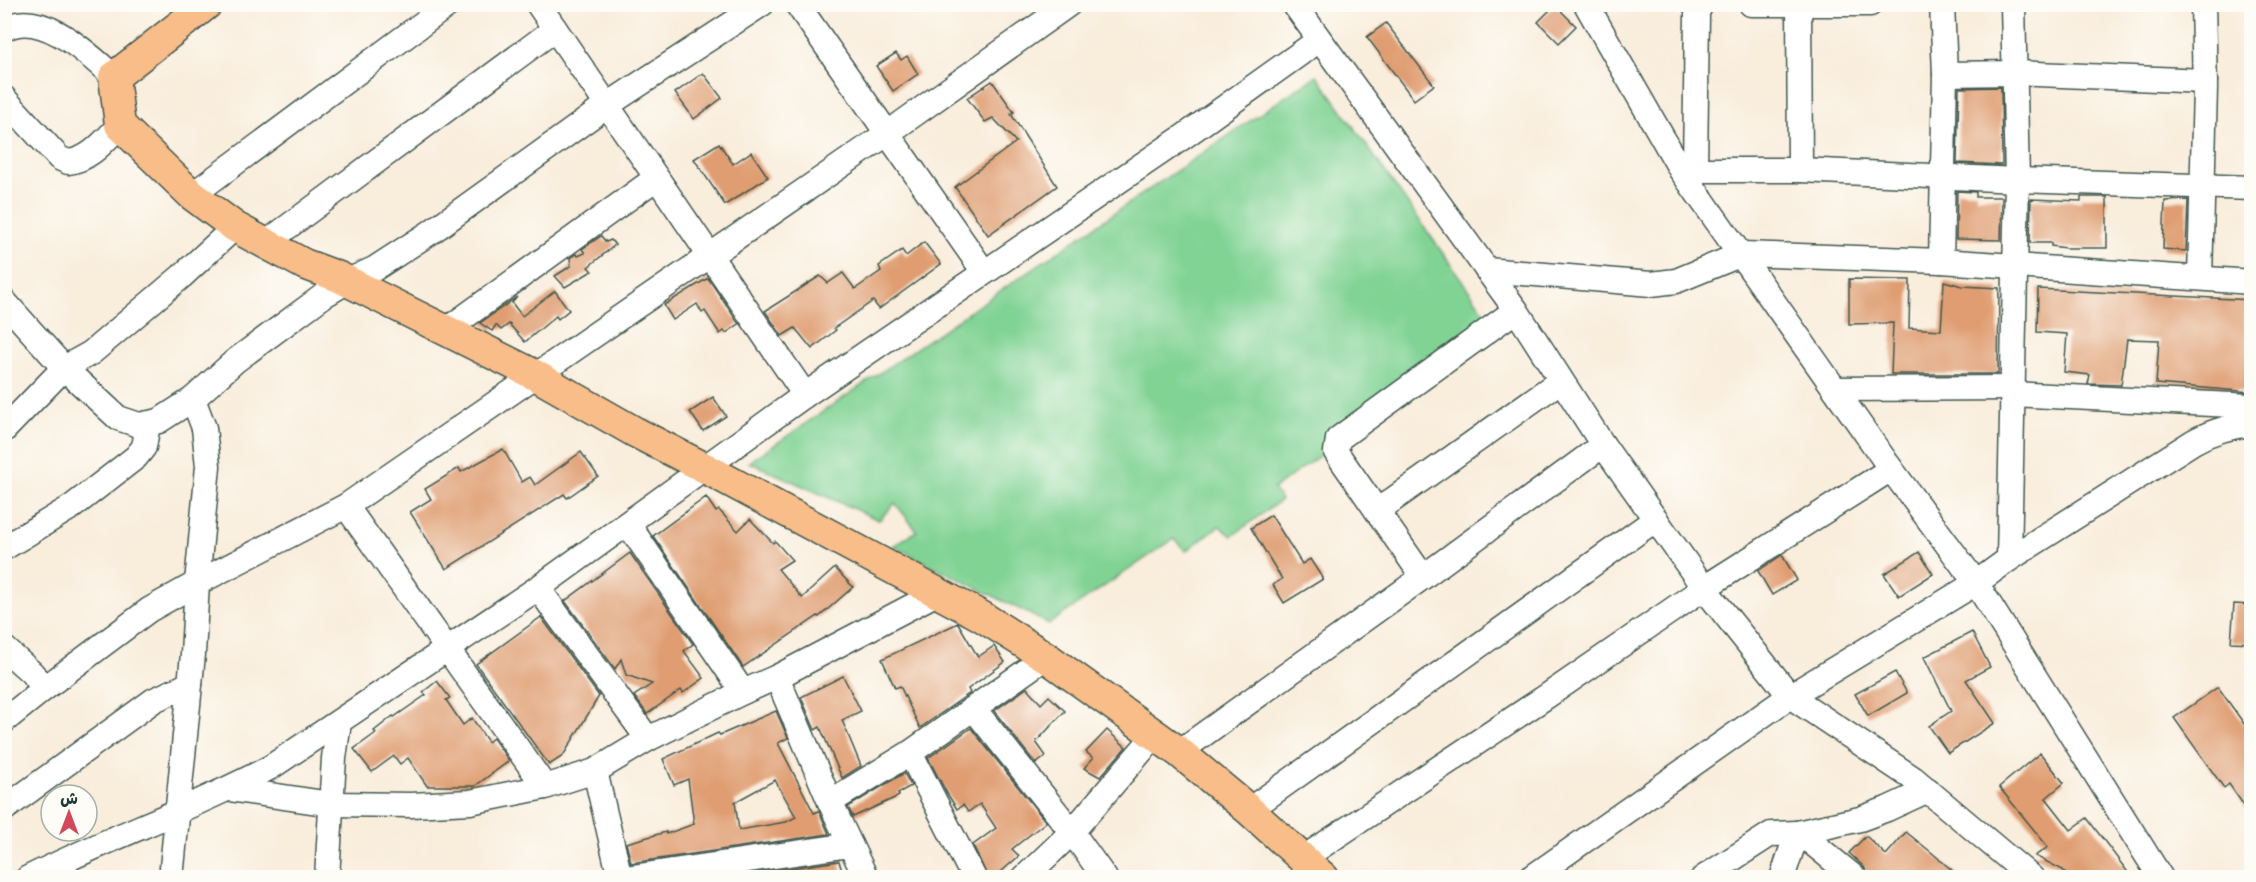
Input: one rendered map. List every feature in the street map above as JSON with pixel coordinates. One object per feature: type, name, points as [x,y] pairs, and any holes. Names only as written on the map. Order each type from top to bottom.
[{"type":"main road","points":[[207,4],[114,77],[120,125],[192,195],[235,226],[304,264],[348,281],[535,375],[634,432],[981,616],[1046,657],[1167,744],[1249,810],[1313,868]]},
{"type":"street","points":[[192,195],[449,4]]},
{"type":"street","points":[[538,4],[805,395]]},
{"type":"street","points":[[4,301],[64,368],[118,418],[128,423],[148,424],[169,416],[291,318],[348,281],[374,269],[430,232],[606,106],[762,4]]},
{"type":"street","points":[[796,4],[984,272]]},
{"type":"street","points":[[4,722],[45,688],[149,610],[197,582],[346,506],[888,133],[1068,4]]},
{"type":"street","points":[[1294,4],[1516,310],[1603,445],[1704,588],[1790,696],[1914,779],[2032,878]]},
{"type":"street","points":[[1586,4],[1742,254],[1891,469],[1976,582],[2161,878]]},
{"type":"street","points":[[1688,170],[1696,13],[1701,4]]},
{"type":"street","points":[[1751,4],[1870,4]]},
{"type":"street","points":[[1941,261],[1944,74],[1942,4]]},
{"type":"street","points":[[2009,559],[2017,180],[2013,4]]},
{"type":"street","points":[[2200,278],[2205,81],[2203,4]]},
{"type":"street","points":[[1798,5],[1800,170]]},
{"type":"street","points":[[4,29],[30,24],[49,29],[76,44],[114,77]]},
{"type":"street","points":[[266,243],[555,29]]},
{"type":"street","points":[[28,878],[72,856],[229,789],[271,767],[538,588],[805,395],[1186,135],[1319,40]]},
{"type":"street","points":[[1944,74],[2015,73],[2205,81]]},
{"type":"street","points":[[4,98],[59,158],[68,162],[82,159],[91,153],[120,125]]},
{"type":"street","points":[[1688,170],[1800,170],[2252,188]]},
{"type":"street","points":[[445,331],[656,179]]},
{"type":"street","points":[[4,430],[64,368],[91,353],[182,276],[235,226]]},
{"type":"street","points":[[1487,270],[1652,284],[1676,281],[1742,254],[1941,261],[2252,282]]},
{"type":"street","points":[[1423,577],[1336,452],[1338,440],[1516,310]]},
{"type":"street","points":[[1377,511],[1560,381]]},
{"type":"street","points":[[1836,389],[2012,391],[2252,406]]},
{"type":"street","points":[[171,878],[208,466],[204,428],[193,399]]},
{"type":"street","points":[[4,549],[73,506],[136,457],[144,447],[148,424]]},
{"type":"street","points":[[1531,878],[1790,696],[1976,582],[2193,442],[2212,432],[2232,426],[2252,424]]},
{"type":"street","points":[[1024,878],[1167,744],[1423,577],[1603,445]]},
{"type":"street","points":[[1313,868],[1550,694],[1704,588],[1891,469]]},
{"type":"street","points":[[346,506],[545,787]]},
{"type":"street","points":[[1249,810],[1656,519]]},
{"type":"street","points":[[628,525],[743,692]]},
{"type":"street","points":[[538,588],[648,739]]},
{"type":"street","points":[[229,789],[331,804],[411,805],[470,802],[545,787],[595,771],[648,739],[777,677],[937,593]]},
{"type":"street","points":[[4,648],[45,688]]},
{"type":"street","points":[[830,802],[910,753],[1046,657]]},
{"type":"street","points":[[777,677],[830,802],[866,878]]},
{"type":"street","points":[[4,808],[154,700],[190,684]]},
{"type":"street","points":[[974,709],[1072,832],[1105,878]]},
{"type":"street","points":[[327,878],[334,758],[339,722]]},
{"type":"street","points":[[910,753],[974,878]]},
{"type":"street","points":[[595,771],[620,878]]},
{"type":"street","points":[[1703,878],[1771,834],[1798,833],[1860,819],[1928,790]]},
{"type":"street","points":[[1782,878],[1798,833]]},
{"type":"street","points":[[1798,833],[1855,878]]},
{"type":"street","points":[[625,878],[850,845]]},
{"type":"green space","points":[[1317,75],[1492,323],[1335,445],[1273,489],[1281,500],[1232,536],[1219,526],[1186,551],[1174,539],[1049,624],[893,546],[917,531],[895,503],[879,520],[749,462]]},
{"type":"building","points":[[1555,5],[1576,26],[1559,43],[1538,22]]},
{"type":"building","points":[[1386,23],[1434,85],[1414,100],[1367,37]]},
{"type":"building","points":[[896,53],[901,60],[907,56],[918,74],[893,91],[876,66]]},
{"type":"building","points":[[703,73],[722,98],[694,119],[675,93]]},
{"type":"building","points":[[992,81],[1014,112],[1011,114],[1057,186],[988,235],[955,187],[1016,142],[993,118],[985,122],[967,98]]},
{"type":"building","points":[[2001,87],[2002,165],[1957,163],[1959,88]]},
{"type":"building","points":[[719,143],[733,164],[751,152],[768,177],[725,205],[694,159]]},
{"type":"building","points":[[1957,191],[1976,192],[1976,197],[2002,197],[2001,240],[1956,239]]},
{"type":"building","points":[[2081,197],[2107,197],[2107,248],[2066,248],[2051,246],[2051,243],[2030,243],[2031,199],[2081,201]]},
{"type":"building","points":[[2188,200],[2186,251],[2163,249],[2165,201]]},
{"type":"building","points":[[601,236],[606,242],[611,240],[615,245],[588,267],[592,271],[565,287],[555,276],[571,266],[570,258],[576,254],[578,256],[585,253],[582,249]]},
{"type":"building","points":[[924,242],[941,264],[879,309],[873,301],[834,328],[836,330],[812,349],[795,328],[782,336],[765,311],[820,276],[828,283],[843,273],[855,289],[881,271],[879,266],[902,250],[906,256]]},
{"type":"building","points":[[708,278],[739,324],[726,333],[724,331],[720,334],[705,311],[702,313],[697,304],[673,320],[664,305]]},
{"type":"building","points":[[1849,279],[1910,280],[1909,328],[1941,330],[1944,281],[1962,286],[1999,288],[1998,374],[1891,374],[1893,323],[1849,324]]},
{"type":"building","points":[[2038,289],[2252,300],[2252,392],[2156,384],[2159,340],[2127,339],[2121,385],[2088,384],[2090,375],[2064,372],[2067,334],[2037,332]]},
{"type":"building","points":[[555,291],[569,310],[558,319],[556,316],[525,342],[509,324],[501,330],[496,325],[492,331],[480,323],[517,297],[512,303],[522,316]]},
{"type":"building","points":[[713,397],[726,416],[703,431],[690,412]]},
{"type":"building","points":[[503,449],[522,482],[530,477],[535,485],[581,452],[598,476],[567,498],[564,494],[446,569],[410,512],[431,499],[425,489],[459,468],[461,472]]},
{"type":"building","points":[[706,497],[716,512],[719,510],[738,531],[750,519],[773,543],[775,541],[792,560],[778,569],[802,598],[835,568],[853,587],[819,617],[743,667],[653,536]]},
{"type":"building","points":[[1271,515],[1302,564],[1310,559],[1323,579],[1284,603],[1273,585],[1282,579],[1251,528]]},
{"type":"building","points":[[1919,552],[1933,574],[1899,596],[1884,574]]},
{"type":"building","points":[[630,553],[693,644],[684,651],[704,678],[683,693],[681,690],[647,714],[634,696],[652,684],[626,675],[621,659],[615,669],[565,601]]},
{"type":"building","points":[[1782,555],[1797,580],[1772,595],[1758,571]]},
{"type":"building","points":[[2234,604],[2252,605],[2252,643],[2231,642]]},
{"type":"building","points":[[541,617],[599,696],[563,756],[549,765],[476,664]]},
{"type":"building","points":[[958,623],[978,657],[994,646],[1005,662],[968,689],[970,693],[920,728],[900,686],[895,688],[882,659]]},
{"type":"building","points":[[1972,632],[1990,667],[1966,680],[1995,723],[1948,753],[1929,726],[1951,711],[1924,657]]},
{"type":"building","points":[[1895,672],[1907,693],[1868,716],[1855,694]]},
{"type":"building","points":[[843,676],[861,711],[842,720],[861,766],[842,778],[820,727],[815,730],[801,697]]},
{"type":"building","points":[[437,681],[450,698],[446,700],[463,725],[472,718],[488,742],[493,738],[509,761],[475,786],[427,786],[408,758],[400,764],[394,756],[372,772],[354,749],[376,733],[374,731],[393,716],[426,695],[423,692]]},
{"type":"building","points":[[2218,687],[2252,735],[2252,817],[2229,784],[2224,788],[2174,718]]},
{"type":"building","points":[[1027,688],[1041,704],[1049,696],[1065,711],[1036,742],[1046,756],[1036,764],[994,711]]},
{"type":"building","points":[[776,711],[788,738],[778,743],[814,813],[819,811],[829,834],[631,863],[626,843],[666,832],[666,834],[694,824],[688,779],[674,785],[663,759],[718,733],[720,735]],"holes":[[[775,780],[796,817],[786,822],[739,830],[735,802]]]},
{"type":"building","points":[[971,728],[1046,822],[1012,849],[1019,856],[994,878],[988,878],[973,845],[996,828],[980,804],[968,812],[963,805],[957,809],[928,758]]},
{"type":"building","points":[[1107,730],[1126,747],[1100,777],[1084,768],[1093,758],[1086,752]]},
{"type":"building","points":[[2040,753],[2064,783],[2046,798],[2071,830],[2087,818],[2127,871],[2118,878],[2068,878],[2063,870],[2035,856],[2048,847],[1999,787]]},
{"type":"building","points":[[904,773],[911,786],[898,793],[899,796],[853,817],[848,807]]},
{"type":"building","points":[[1906,832],[1961,878],[1869,878],[1864,867],[1849,853],[1866,836],[1886,855]]},
{"type":"building","points":[[839,861],[844,878],[758,878],[758,873]]}]
